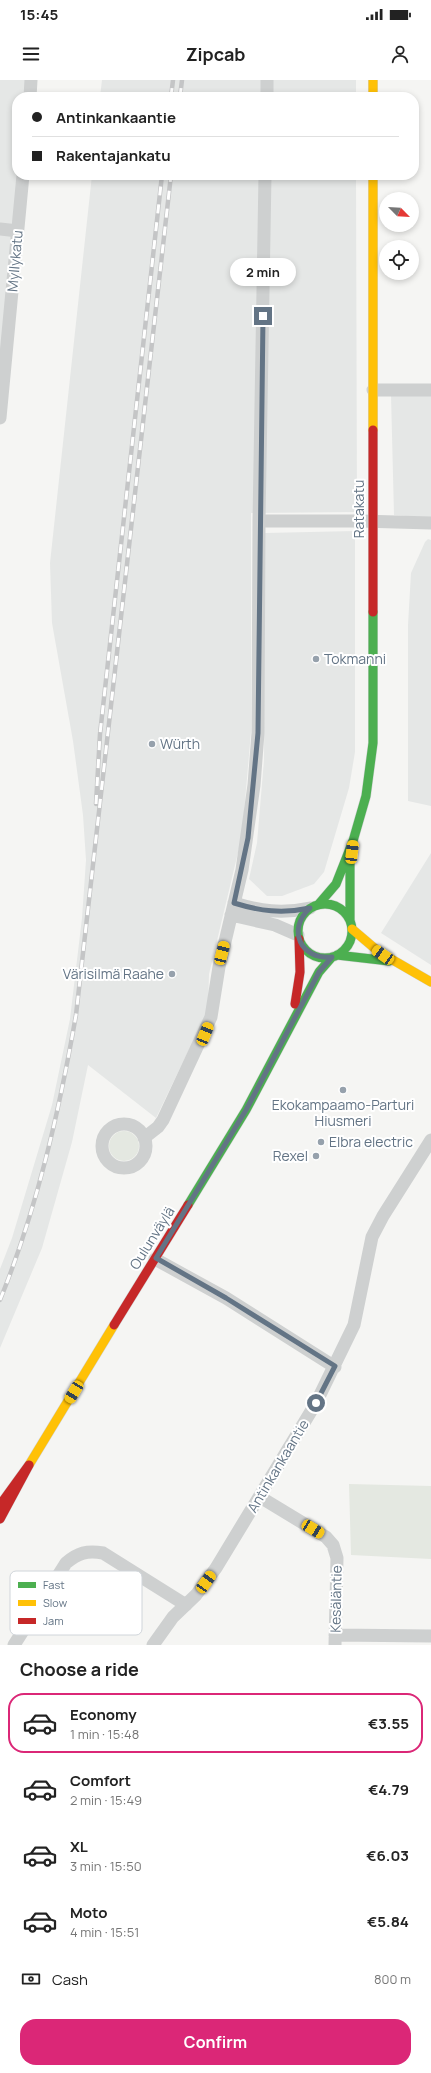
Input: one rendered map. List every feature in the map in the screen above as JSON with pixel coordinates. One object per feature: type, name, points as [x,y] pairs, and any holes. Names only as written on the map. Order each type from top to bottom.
[{"type":"main road","points":[[373,80],[373,92]]},
{"type":"main road","name":"Ratakatu","points":[[314,906],[336,884],[353,841],[366,796],[373,743],[373,180]]},
{"type":"main road","name":"Ratakatu","points":[[351,924],[349,875],[353,841]]},
{"type":"main road","points":[[394,962],[335,956],[316,956],[303,946],[299,937],[300,920],[314,906],[333,905],[346,913],[351,924],[366,943],[394,962],[431,982]]},
{"type":"main road","points":[[335,956],[347,947],[351,924]]},
{"type":"main road","name":"Oulunväylä","points":[[291,1022],[300,972],[299,937]]},
{"type":"main road","name":"Oulunväylä","points":[[0,1505],[18,1482],[41,1446],[246,1110],[291,1022],[319,972],[335,956]]},
{"type":"main road","name":"Oulunväylä","points":[[0,1519],[18,1482]]},
{"type":"street","points":[[30,92],[31,80]]},
{"type":"street","points":[[267,80],[267,92]]},
{"type":"street","name":"Myllykatu","points":[[0,418],[23,180]]},
{"type":"street","points":[[144,1138],[158,1127],[163,1120],[212,1017],[216,981],[248,838],[258,733],[259,521],[265,180]]},
{"type":"street","points":[[0,229],[18,231]]},
{"type":"street","points":[[373,390],[431,390]]},
{"type":"street","points":[[259,521],[374,521],[431,523]]},
{"type":"street","points":[[232,909],[283,912],[314,906]]},
{"type":"street","points":[[232,909],[275,925],[299,937]]},
{"type":"street","name":"Antinkankaantie","points":[[153,1645],[173,1617],[186,1605],[216,1568],[316,1403],[354,1325],[372,1237],[383,1216],[431,1140]]},
{"type":"street","points":[[156,1258],[226,1298],[335,1366]]},
{"type":"street","name":"Kesäläntie","points":[[260,1497],[326,1537],[333,1545],[337,1558],[335,1640]]},
{"type":"street","points":[[61,1571],[66,1563],[76,1556],[90,1551],[103,1553],[132,1571]]},
{"type":"street","points":[[142,1577],[186,1605]]},
{"type":"street","points":[[14,1645],[20,1635]]},
{"type":"street","points":[[335,1640],[431,1636]]},
{"type":"shaded area","points":[[0,80],[26,80],[25,92],[12,92],[12,180],[17,180],[0,409]]},
{"type":"shaded area","points":[[102,80],[356,80],[356,92],[101,92]]},
{"type":"shaded area","points":[[91,180],[356,180],[357,512],[251,513],[251,732],[242,836],[209,974],[208,1010],[156,1118],[88,1065],[72,1142],[42,1248],[0,1348],[0,1269],[12,1238],[52,1105],[70,1019],[82,918],[86,860],[83,815],[73,741],[52,623],[50,563]]},
{"type":"shaded area","points":[[391,395],[431,395],[431,518],[394,515]]},
{"type":"shaded area","points":[[355,531],[355,752],[349,788],[324,872],[314,884],[282,896],[267,896],[249,879],[257,843],[264,760],[265,533]]},
{"type":"shaded area","points":[[428,539],[431,540],[431,806],[408,801],[408,625],[411,573],[425,542]]},
{"type":"shaded area","points":[[431,853],[431,965],[381,933]]},
{"type":"shaded area","points":[[124,1131],[135,1135],[139,1146],[135,1157],[124,1161],[113,1157],[109,1146],[113,1135]]},
{"type":"shaded area","points":[[349,1484],[431,1486],[431,1559],[351,1555]]},
{"type":"railway","points":[[172,92],[173,80]]},
{"type":"railway","points":[[181,92],[182,80]]},
{"type":"railway","points":[[96,804],[100,734],[161,180]]},
{"type":"railway","points":[[0,1300],[25,1231],[46,1160],[76,1015],[170,180]]},
{"type":"traffic: fast","points":[[318,905],[336,884],[353,841],[366,796],[373,743],[373,612]]},
{"type":"traffic: fast","points":[[350,862],[350,920]]},
{"type":"traffic: fast","points":[[325,904],[335,906],[344,912],[350,921],[352,931],[350,941],[344,950],[335,956],[325,958],[315,956],[306,950],[300,941],[298,931],[300,921],[306,912],[315,906],[325,904]]},
{"type":"traffic: fast","points":[[337,955],[389,961]]},
{"type":"traffic: fast","points":[[188,1205],[246,1110],[319,972],[332,957]]},
{"type":"traffic: slow","points":[[373,80],[373,92]]},
{"type":"traffic: slow","points":[[373,180],[373,430]]},
{"type":"traffic: slow","points":[[352,929],[379,952],[431,982]]},
{"type":"traffic: slow","points":[[29,1465],[114,1325]]},
{"type":"traffic: jam","points":[[373,430],[373,612]]},
{"type":"traffic: jam","points":[[295,1004],[300,972],[299,939]]},
{"type":"traffic: jam","points":[[114,1325],[188,1205]]},
{"type":"traffic: jam","points":[[0,1505],[29,1465],[0,1519]]},
{"type":"place","name":"Tokmanni","points":[[316,659]]},
{"type":"place","name":"Würth","points":[[152,744]]},
{"type":"place","name":"Värisilmä Raahe","points":[[172,974]]},
{"type":"place","name":"Ekokampaamo-Parturi Hiusmeri","points":[[343,1090]]},
{"type":"place","name":"Elbra electric","points":[[321,1142]]},
{"type":"place","name":"Rexel","points":[[316,1156]]},
{"type":"route","points":[[263,316],[259,521],[258,733],[248,838],[234,903],[259,911],[283,912],[310,908],[304,913],[300,920],[298,927],[299,939],[309,952],[316,956],[324,958],[332,957],[325,963],[319,972],[291,1022],[246,1110],[156,1258],[226,1298],[294,1342],[335,1366],[316,1403]]}]
